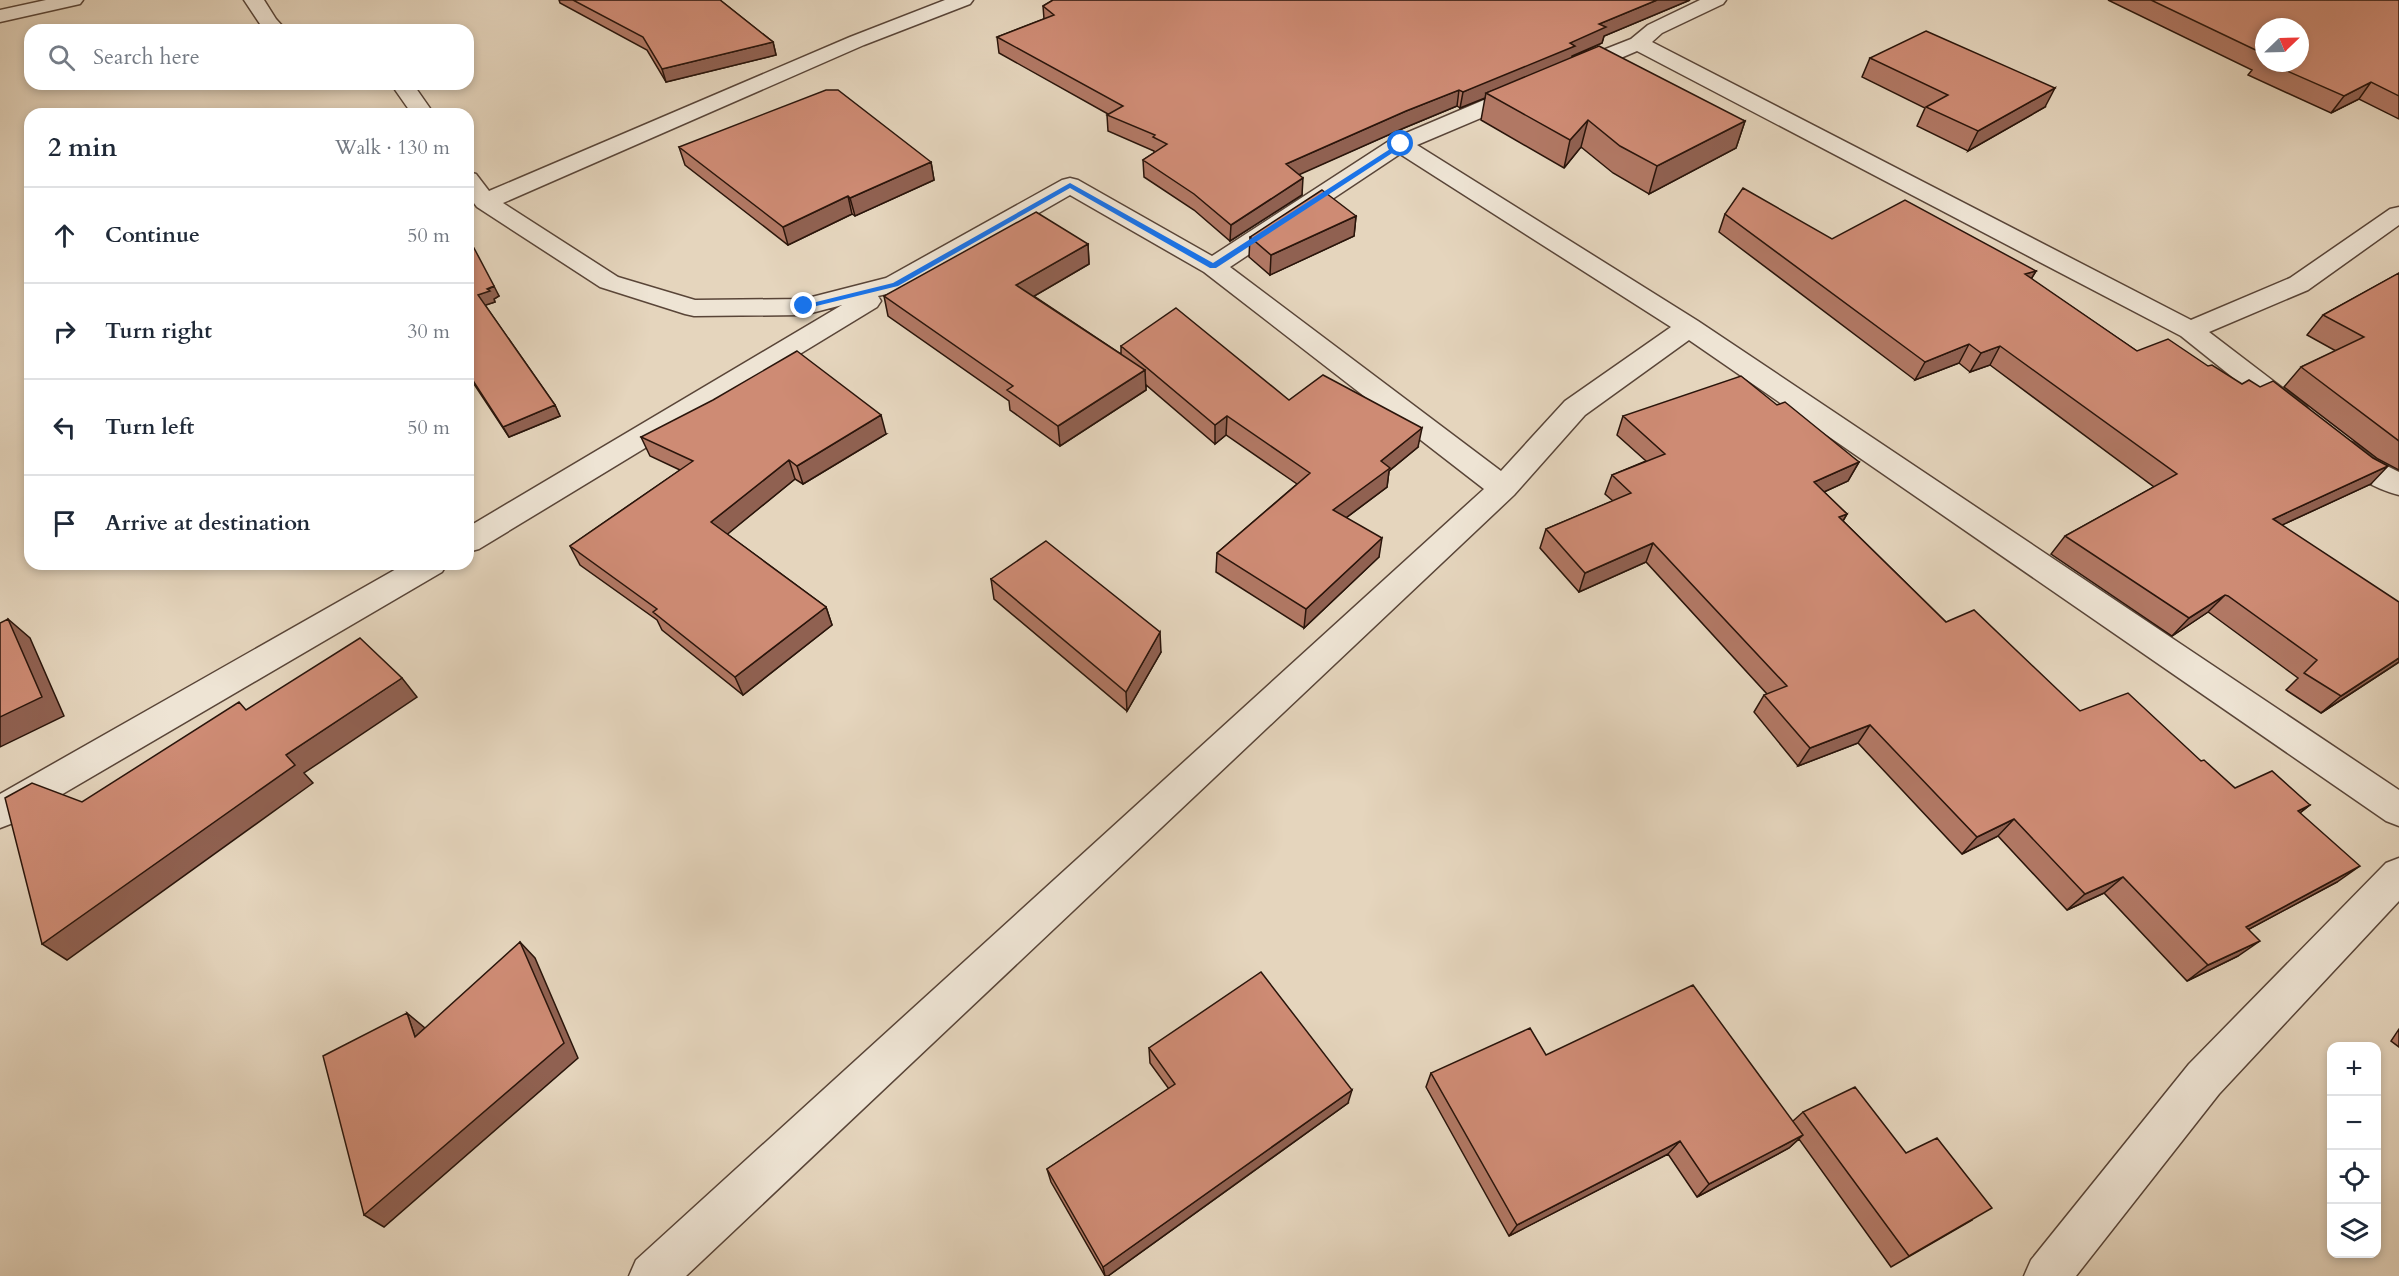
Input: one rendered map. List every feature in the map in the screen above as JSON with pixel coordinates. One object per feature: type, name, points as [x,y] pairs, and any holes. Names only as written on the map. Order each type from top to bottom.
[{"type":"street","points":[[0,16],[73,0]]},
{"type":"street","points":[[254,0],[269,24]]},
{"type":"street","points":[[485,202],[857,41],[963,0]]},
{"type":"street","points":[[1213,267],[1401,144],[1638,43],[1655,29],[1716,0]]},
{"type":"street","points":[[1638,43],[2190,330],[2367,468],[2399,485]]},
{"type":"street","points":[[406,90],[419,108]]},
{"type":"street","points":[[1401,144],[1689,327],[2397,811]]},
{"type":"street","points":[[474,538],[895,284],[1070,185],[1213,267],[1503,488]]},
{"type":"street","points":[[474,186],[485,202],[609,282],[694,308],[804,306],[895,284]]},
{"type":"street","points":[[2190,330],[2299,284],[2399,214]]},
{"type":"street","points":[[652,1276],[1503,488],[1575,408],[1689,327]]},
{"type":"street","points":[[0,812],[420,570]]},
{"type":"street","points":[[2047,1276],[2204,1079],[2399,875]]},
{"type":"building","points":[[573,0],[720,0],[773,42],[662,69],[643,37]]},
{"type":"building","points":[[1053,0],[1657,0],[1599,24],[1606,27],[1570,43],[1575,46],[1463,92],[1459,90],[1406,111],[1286,164],[1303,178],[1231,225],[1194,194],[1143,160],[1167,144],[1153,137],[1155,135],[1107,115],[1123,106],[997,37],[1054,15],[1043,6]]},
{"type":"building","points":[[2151,0],[2399,0],[2399,96],[2371,82],[2344,96],[2289,72],[2309,72],[2309,18],[2255,18],[2255,50]]},
{"type":"building","points":[[1926,31],[2055,88],[1978,131],[1926,107],[1948,95],[1870,58]]},
{"type":"building","points":[[1599,46],[1745,121],[1657,166],[1620,146],[1588,120],[1570,140],[1486,93]]},
{"type":"building","points":[[826,90],[838,90],[931,162],[850,198],[848,196],[783,227],[679,147]]},
{"type":"building","points":[[1743,188],[1832,239],[1905,200],[2036,271],[2025,274],[2137,351],[2168,339],[2208,366],[2212,365],[2242,384],[2249,380],[2260,387],[2273,381],[2373,458],[2388,466],[2273,519],[2399,602],[2399,658],[2341,696],[2304,673],[2317,660],[2228,596],[2225,595],[2189,618],[2065,536],[2177,474],[2000,346],[1981,353],[1969,344],[1925,362],[1725,214]]},
{"type":"building","points":[[1322,190],[1356,216],[1271,255],[1250,237]]},
{"type":"building","points":[[1036,212],[1088,244],[1016,285],[1145,370],[1058,426],[1007,390],[1013,386],[884,296]]},
{"type":"building","points":[[474,248],[494,286],[487,289],[490,291],[478,295],[555,405],[503,427],[474,382]]},
{"type":"building","points":[[2399,273],[2399,441],[2301,367],[2364,337],[2323,315]]},
{"type":"building","points":[[1176,308],[1289,400],[1323,375],[1422,428],[1381,461],[1390,468],[1333,510],[1382,538],[1306,609],[1217,553],[1310,473],[1227,416],[1215,425],[1121,346]]},
{"type":"building","points":[[797,351],[881,415],[797,466],[789,460],[711,522],[826,607],[735,677],[653,612],[657,609],[570,546],[693,461],[641,437],[713,400]]},
{"type":"building","points":[[1741,376],[1777,405],[1785,402],[1859,462],[1814,482],[1847,514],[1839,517],[1946,622],[1974,610],[2080,711],[2128,693],[2201,761],[2204,760],[2235,788],[2272,771],[2310,805],[2298,811],[2360,866],[2246,927],[2260,941],[2208,965],[2123,877],[2085,894],[2014,819],[1977,837],[1870,725],[1810,748],[1764,695],[1787,686],[1653,543],[1585,573],[1546,529],[1631,493],[1612,475],[1665,454],[1623,416]]},
{"type":"building","points":[[1046,541],[1160,632],[1126,692],[991,579]]},
{"type":"building","points":[[8,619],[42,697],[0,717],[0,623]]},
{"type":"building","points":[[360,638],[402,678],[286,755],[295,765],[42,944],[5,798],[32,783],[82,802],[239,702],[246,710]]},
{"type":"building","points":[[520,942],[564,1043],[364,1215],[323,1056],[407,1013],[415,1037]]},
{"type":"building","points":[[1261,972],[1352,1090],[1103,1267],[1047,1169],[1175,1084],[1149,1048]]},
{"type":"building","points":[[1693,985],[1803,1135],[1709,1184],[1680,1141],[1517,1225],[1431,1073],[1530,1028],[1546,1055]]},
{"type":"building","points":[[1855,1087],[1906,1153],[1937,1138],[1992,1208],[1909,1256],[1803,1112]]},
{"type":"route","points":[[804,306],[895,284],[1070,185],[1213,267],[1401,144]]}]
